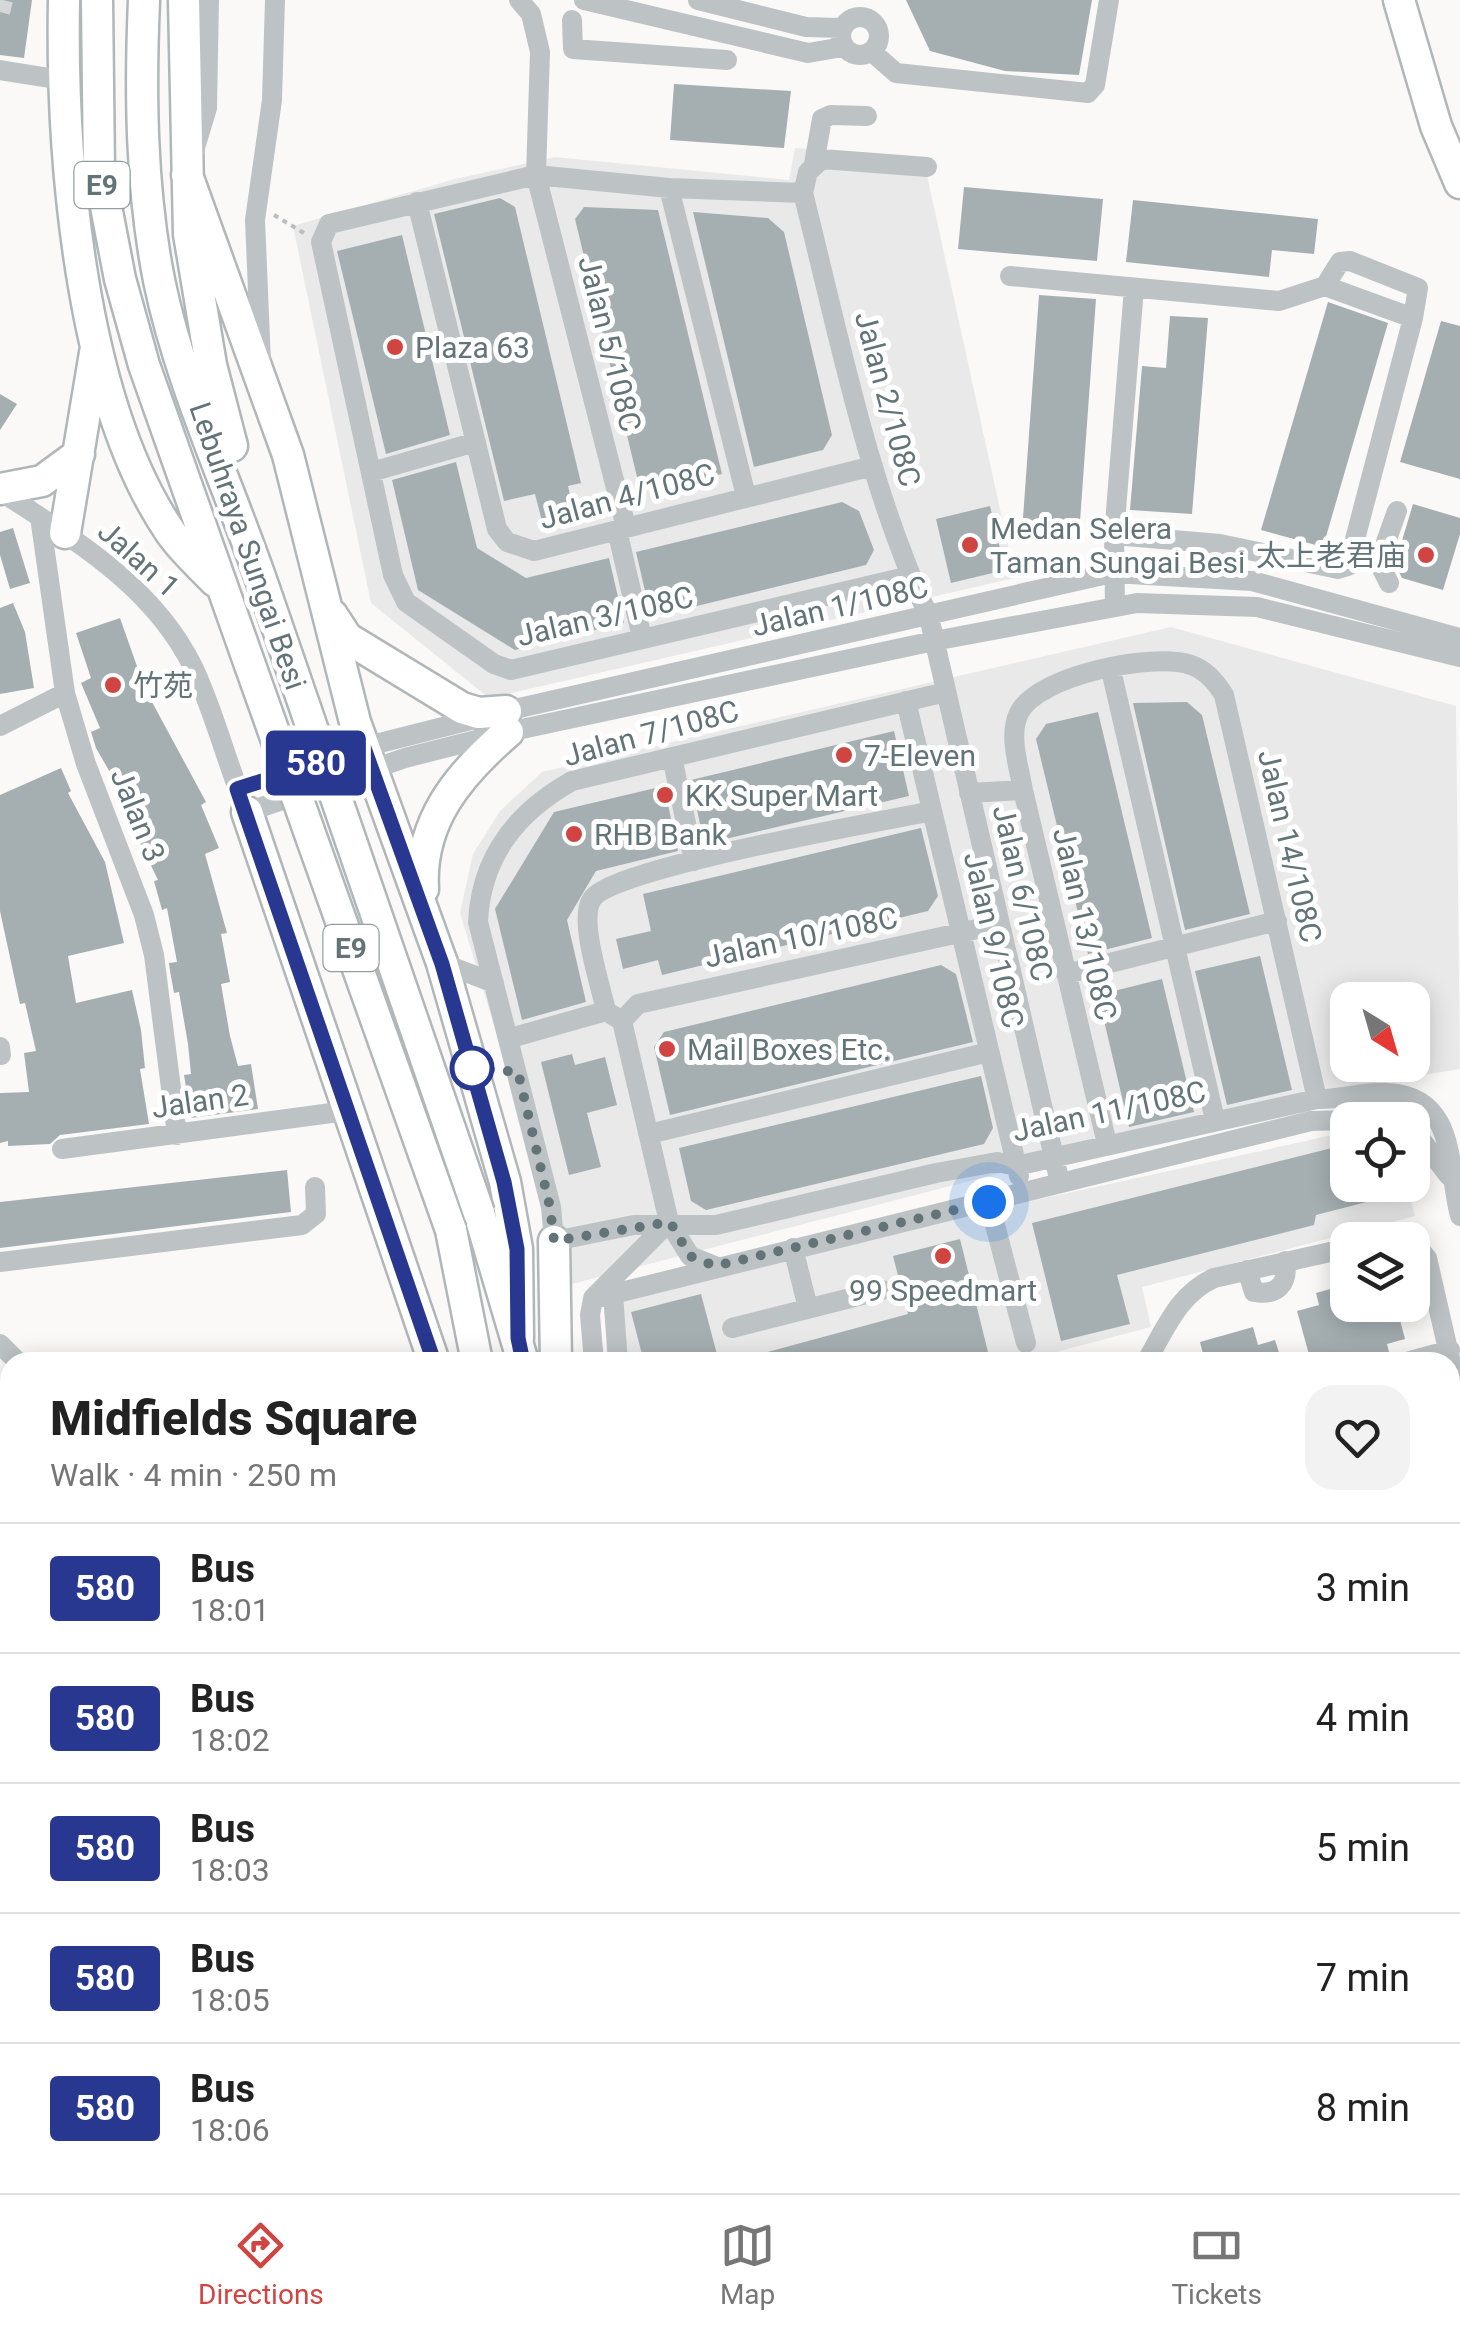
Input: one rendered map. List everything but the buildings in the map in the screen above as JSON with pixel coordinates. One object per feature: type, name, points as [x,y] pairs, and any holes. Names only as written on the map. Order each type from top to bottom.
[{"type":"highway","points":[[64,0],[62,80],[72,221],[108,386],[129,448],[170,532],[224,591]]},
{"type":"highway","name":"Lebuhraya Sungai Besi","points":[[98,0],[99,170],[120,279],[144,365],[451,1230],[475,1352]]},
{"type":"highway","name":"Lebuhraya Sungai Besi","points":[[144,0],[140,98],[159,279],[177,344],[480,1213],[520,1350]]},
{"type":"highway","points":[[184,0],[189,234],[210,365],[238,465],[249,542]]},
{"type":"highway","points":[[1399,0],[1436,126],[1460,182]]},
{"type":"highway","points":[[187,175],[288,455],[367,759],[442,964],[504,1182],[517,1249],[520,1350]]},
{"type":"highway","points":[[52,525],[78,454],[97,342]]},
{"type":"highway","points":[[0,490],[42,481],[78,454]]},
{"type":"highway","points":[[323,594],[347,638],[462,708],[507,722],[442,807],[421,856],[425,916]]},
{"type":"highway","points":[[242,801],[430,1352]]},
{"type":"highway","points":[[554,1241],[556,1352]]},
{"type":"street","points":[[187,175],[206,108],[209,0]]},
{"type":"street","points":[[262,382],[256,205],[272,100],[276,0]]},
{"type":"street","name":"Jalan 5/108C","points":[[519,0],[532,14],[540,52],[536,175],[622,528],[642,638]]},
{"type":"street","points":[[584,0],[808,52],[848,23]]},
{"type":"street","points":[[681,57],[696,0],[806,26],[869,18],[878,28],[878,41],[871,52],[859,55],[848,23]]},
{"type":"street","points":[[871,52],[896,73],[1088,93],[1094,85],[1109,0]]},
{"type":"street","points":[[572,20],[573,50],[726,60]]},
{"type":"street","points":[[0,70],[62,80]]},
{"type":"street","points":[[321,239],[336,220],[536,175],[669,188],[803,193],[814,164],[822,119],[831,114],[868,116]]},
{"type":"street","points":[[814,164],[822,159],[927,167]]},
{"type":"street","points":[[669,188],[746,496]]},
{"type":"street","name":"Jalan 2/108C","points":[[803,193],[873,466],[928,617]]},
{"type":"street","name":"Jalan 4/108C","points":[[416,202],[497,529],[507,542],[534,552],[873,466]]},
{"type":"street","name":"Jalan 3/108C","points":[[321,239],[393,575],[406,602],[494,664],[511,670],[528,667],[910,576]]},
{"type":"street","points":[[1114,535],[1220,544],[1338,569],[1348,566],[1418,288],[1350,260],[1340,262],[1325,286]]},
{"type":"street","points":[[1010,276],[1278,300],[1325,286],[1413,318]]},
{"type":"street","points":[[1115,607],[1114,535],[1134,288]]},
{"type":"street","points":[[371,472],[476,442]]},
{"type":"street","name":"Jalan 1","points":[[0,490],[52,525],[152,605],[192,667],[242,801]]},
{"type":"street","points":[[1389,582],[1381,567],[1382,553],[1397,511]]},
{"type":"street","name":"Jalan 3","points":[[52,525],[65,693],[86,764],[144,915],[177,1135]]},
{"type":"street","points":[[1354,547],[1382,553]]},
{"type":"street","name":"Jalan 1/108C","points":[[242,801],[367,759],[507,722],[1112,574],[1252,581],[1460,638]]},
{"type":"street","name":"Jalan 1/108C","points":[[507,722],[1137,602],[1257,607],[1460,657]]},
{"type":"street","name":"Jalan 6/108C","points":[[928,617],[1060,1183]]},
{"type":"street","name":"Jalan 14/108C","points":[[1111,670],[1170,662],[1204,672],[1224,696],[1317,1098]]},
{"type":"street","points":[[1111,670],[1215,1120]]},
{"type":"street","name":"Jalan 13/108C","points":[[1106,1144],[1023,790],[1014,734],[1017,717],[1026,702],[1051,684],[1111,670]]},
{"type":"street","name":"Jalan 7/108C","points":[[554,1241],[550,1207],[510,1038],[478,922],[480,890],[501,845],[535,802],[572,780],[946,692]]},
{"type":"street","points":[[0,726],[65,693]]},
{"type":"street","name":"Jalan 9/108C","points":[[906,701],[1023,1192]]},
{"type":"street","points":[[672,757],[694,861]]},
{"type":"street","points":[[969,793],[1023,790]]},
{"type":"street","points":[[715,1266],[690,1256],[670,1222],[649,1134],[586,917],[592,898],[608,886],[694,861],[932,811]]},
{"type":"street","points":[[1066,974],[1277,921]]},
{"type":"street","name":"Jalan 10/108C","points":[[510,1038],[614,1016],[638,1004],[1000,924]]},
{"type":"street","points":[[442,964],[494,983]]},
{"type":"street","points":[[0,1048],[1,1055]]},
{"type":"street","points":[[649,1134],[989,1052]]},
{"type":"street","name":"Jalan 11/108C","points":[[554,1241],[670,1222],[716,1225],[936,1173],[997,1162],[1016,1166],[1317,1098],[1353,1099],[1386,1092],[1427,1108],[1442,1126],[1451,1146],[1450,1176],[1460,1216]]},
{"type":"street","name":"Jalan 2","points":[[62,1148],[346,1111]]},
{"type":"street","name":"Jalan 11/108C","points":[[603,1296],[1311,1121],[1330,1121]]},
{"type":"street","name":"Jalan 11/108C","points":[[1430,1151],[1450,1176]]},
{"type":"street","points":[[0,1262],[302,1226],[316,1214],[315,1187]]},
{"type":"street","points":[[989,1202],[1029,1352]]},
{"type":"street","points":[[595,1352],[603,1296],[670,1222]]},
{"type":"street","points":[[793,1248],[808,1308]]},
{"type":"street","points":[[1152,1352],[1195,1286],[1246,1270],[1330,1252]]},
{"type":"street","points":[[1430,1270],[1450,1350],[1443,1352]]},
{"type":"street","points":[[732,1328],[882,1290]]},
{"type":"street","points":[[603,1296],[616,1352]]},
{"type":"path","points":[[256,205],[321,239]]},
{"type":"shaded area","points":[[795,148],[923,157],[1015,578],[489,698],[371,603],[293,226],[455,179],[555,157],[789,180]]},
{"type":"shaded area","points":[[1171,627],[1456,706],[1460,1069],[1430,1074],[1430,982],[1330,982],[1330,1082],[1379,1082],[1305,1094],[572,1284],[460,913],[473,854],[500,811],[542,772]]},
{"type":"shaded area","points":[[1330,1136],[1330,1202],[1411,1202],[1415,1216],[1392,1222],[1330,1222],[1330,1238],[1142,1287],[1151,1327],[1056,1352],[622,1352],[617,1301],[944,1220]]},
{"type":"tunnel","points":[[0,12],[3,0]]},
{"type":"bus line","name":"580","points":[[431,1352],[237,789],[364,748],[442,964],[504,1182],[517,1249],[521,1352]]},
{"type":"place","name":"Plaza 63","points":[[395,347]]},
{"type":"place","name":"Medan Selera Taman Sungai Besi","points":[[970,545]]},
{"type":"place","name":"太上老君庙","points":[[1426,555]]},
{"type":"place","name":"竹苑","points":[[113,685]]},
{"type":"place","name":"7-Eleven","points":[[844,755]]},
{"type":"place","name":"KK Super Mart","points":[[665,795]]},
{"type":"place","name":"RHB Bank","points":[[574,834]]},
{"type":"place","name":"Mail Boxes Etc.","points":[[667,1049]]},
{"type":"place","name":"99 Speedmart","points":[[943,1256]]},
{"type":"route","points":[[472,1068],[518,1072],[550,1207],[554,1241],[670,1222],[690,1256],[715,1266],[989,1202]]}]
